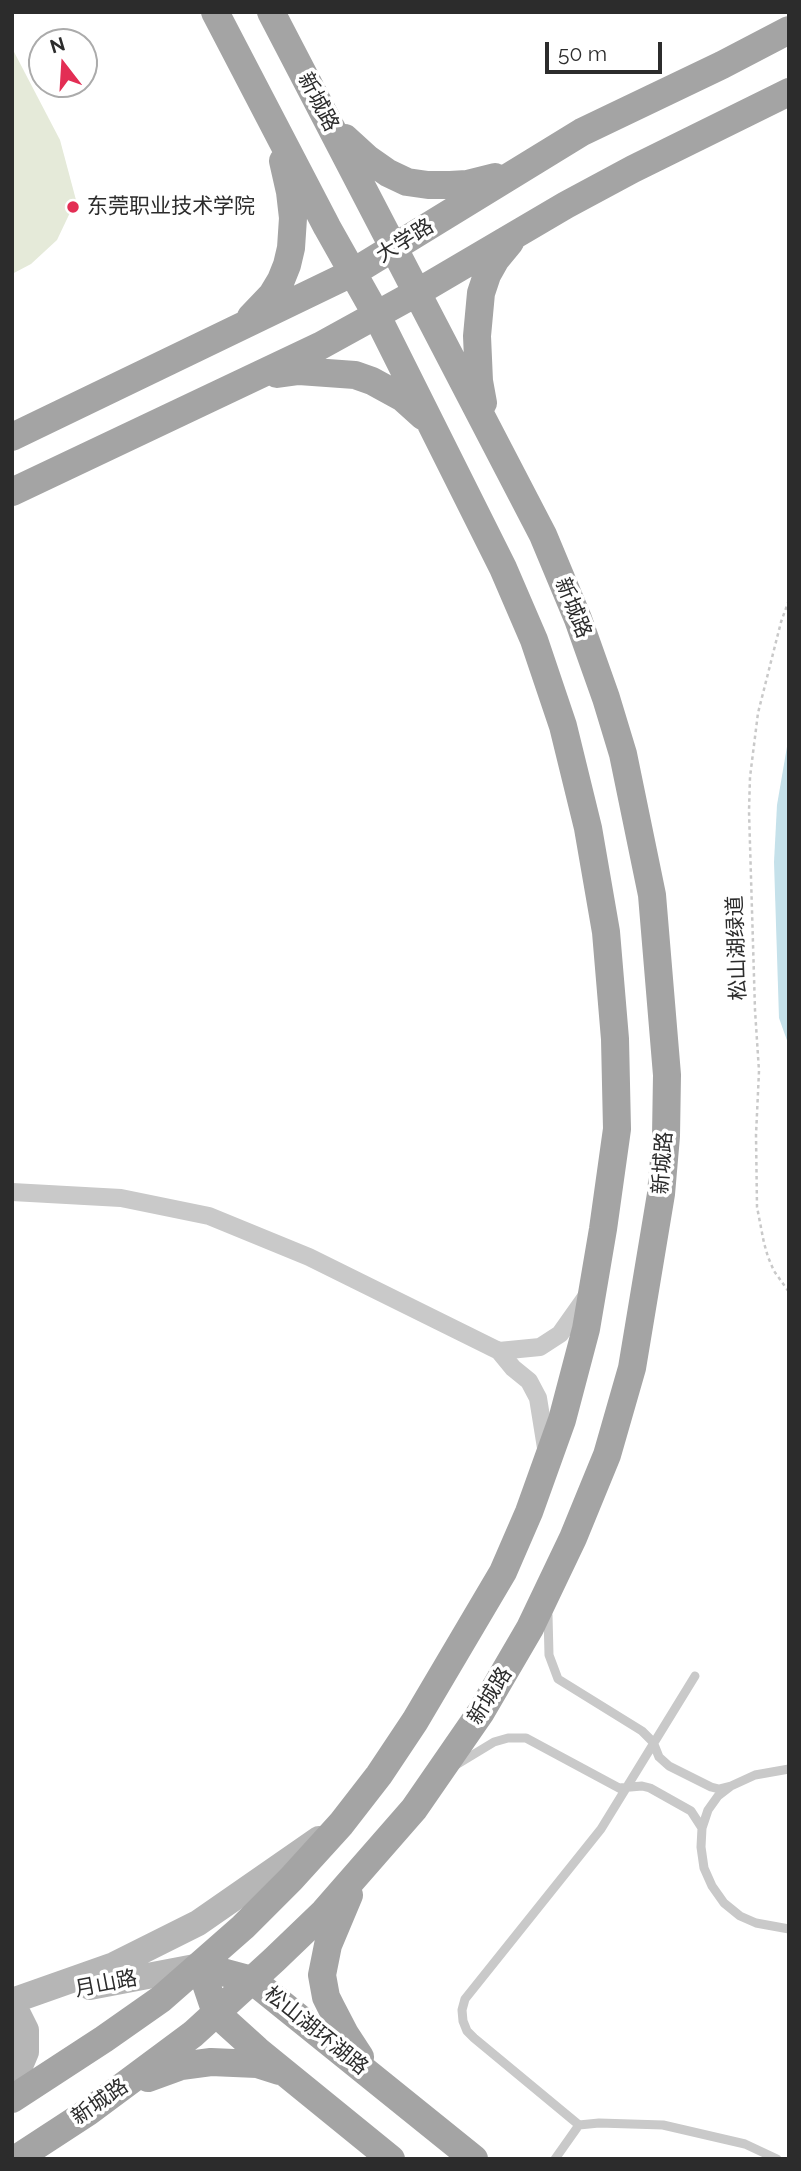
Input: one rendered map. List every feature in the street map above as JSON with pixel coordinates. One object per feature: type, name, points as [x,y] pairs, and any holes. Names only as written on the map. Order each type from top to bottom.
[{"type":"main road","points":[[12,2099],[161,1999],[243,1927],[341,1824],[379,1775],[415,1721],[503,1572],[529,1512],[562,1420],[584,1340],[617,1129],[615,1039],[606,932],[588,828],[563,726],[534,640],[503,568],[376,314],[215,12]]},
{"type":"main road","name":"新城路","points":[[16,2159],[88,2112],[216,2014],[324,1912],[414,1809],[434,1780],[508,1668],[530,1628],[607,1455],[632,1368],[661,1195],[667,1075],[652,895],[622,754],[606,698],[578,619],[543,534],[271,12]]},
{"type":"main road","name":"大学路","points":[[12,437],[352,273],[582,132],[789,30]]},
{"type":"main road","points":[[12,492],[320,346],[633,169],[789,92]]},
{"type":"main road","points":[[321,106],[349,142],[368,159],[407,182],[428,185],[467,184],[485,181],[530,163]]},
{"type":"main road","points":[[240,327],[272,295],[287,265],[291,248],[293,218],[290,192],[269,115]]},
{"type":"main road","points":[[489,430],[477,359],[481,293],[496,258],[523,230]]},
{"type":"main road","points":[[250,379],[299,371],[355,375],[403,398],[430,422]]},
{"type":"main road","points":[[366,1865],[333,1931],[322,1975],[326,1997],[338,2021],[378,2082]]},
{"type":"main road","points":[[200,1965],[216,2014],[391,2159]]},
{"type":"main road","name":"松山湖环湖路","points":[[200,1965],[252,1980],[474,2159]]},
{"type":"main road","points":[[88,2112],[147,2078],[195,2064],[257,2064],[290,2077]]},
{"type":"street","points":[[12,1192],[121,1198],[209,1216],[309,1257],[499,1352],[529,1381],[538,1398],[548,1460]]},
{"type":"street","points":[[499,1352],[540,1347],[560,1334],[593,1289]]},
{"type":"street","points":[[12,2002],[114,1965],[198,1923],[341,1824]]},
{"type":"street","name":"月山路","points":[[12,2002],[200,1965]]},
{"type":"street","points":[[12,2010],[18,2014],[26,2029],[26,2052],[18,2071],[12,2077]]},
{"type":"lane","points":[[551,1584],[547,1638],[550,1664],[558,1679],[642,1731],[653,1742],[659,1757],[669,1766],[711,1787],[719,1789],[731,1786]]},
{"type":"lane","points":[[695,1676],[601,1829],[465,1999],[463,2021],[474,2038],[579,2125],[663,2125],[744,2144],[778,2159]]},
{"type":"lane","points":[[434,1780],[494,1742],[517,1737],[534,1741],[614,1786],[650,1788],[691,1811],[702,1828]]},
{"type":"lane","points":[[789,1769],[755,1774],[718,1796],[708,1810],[702,1828],[701,1847],[704,1868],[724,1903],[740,1916],[756,1923],[789,1929]]},
{"type":"lane","points":[[555,2159],[579,2125]]},
{"type":"path","name":"松山湖绿道","points":[[789,600],[758,713],[750,777],[749,822],[759,1071],[755,1135],[757,1207],[768,1257],[789,1293]]},
{"type":"green space","points":[[12,48],[28,79],[28,98],[38,98],[60,140],[76,200],[57,240],[31,264],[12,274]]},
{"type":"water","points":[[789,735],[789,1046],[779,1018],[774,862],[777,805]]},
{"type":"place","name":"东莞职业技术学院","points":[[73,207]]}]
